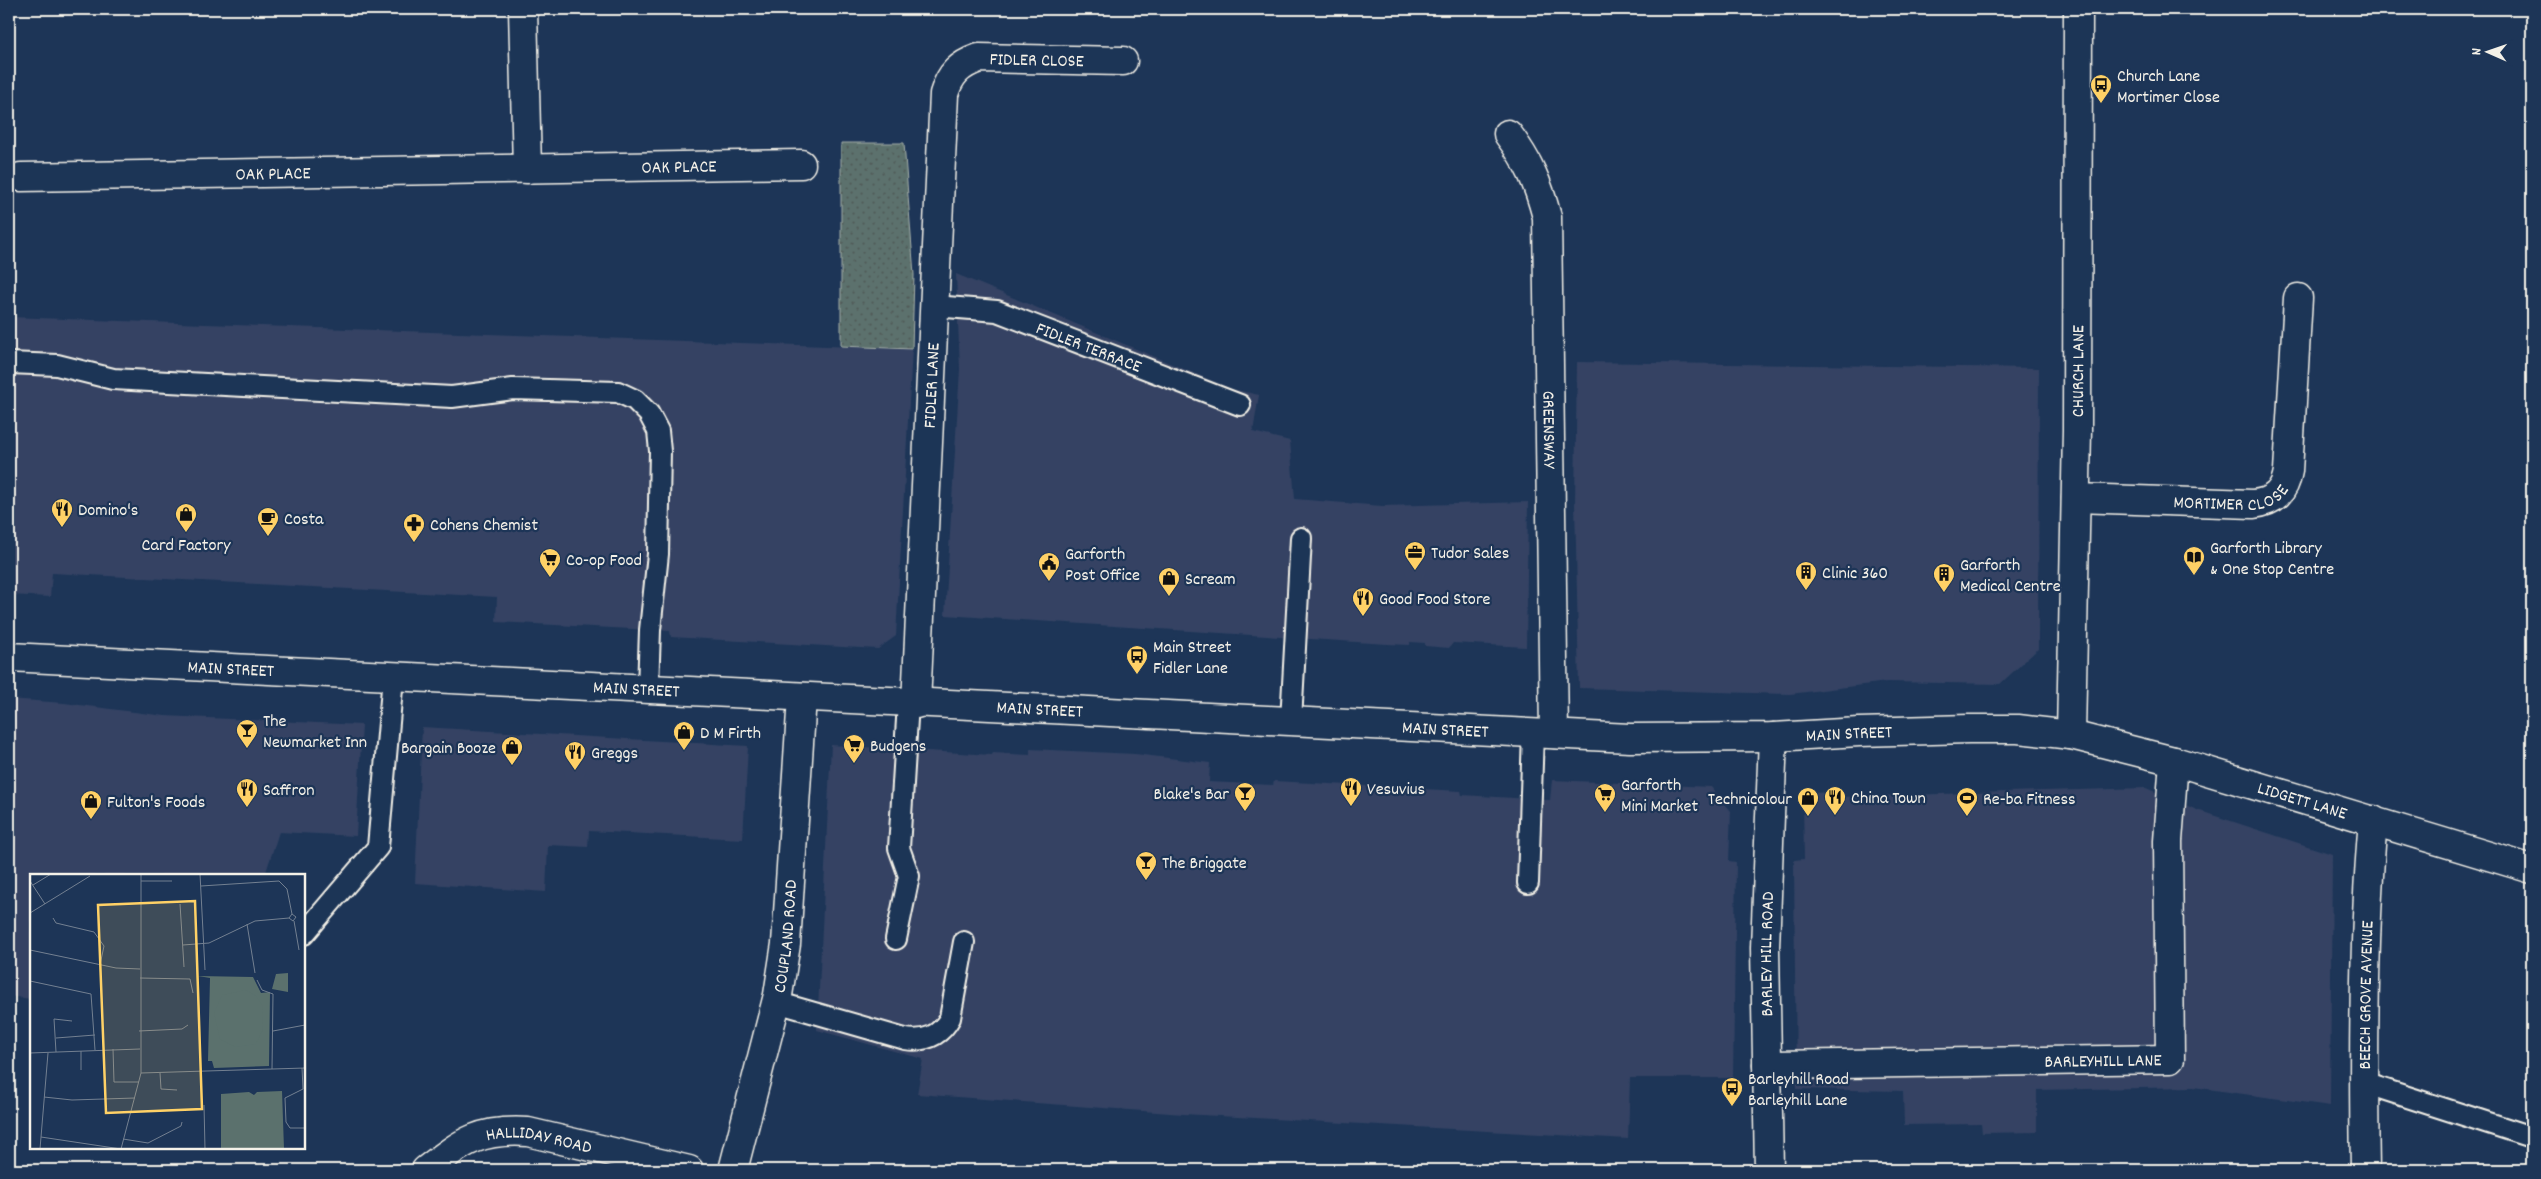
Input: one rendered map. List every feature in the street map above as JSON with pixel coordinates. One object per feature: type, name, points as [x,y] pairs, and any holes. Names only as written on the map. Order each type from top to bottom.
[{"type":"street","points":[[523,9],[527,169]]},
{"type":"street","name":"CHURCH LANE","points":[[2071,735],[2076,498],[2078,9]]},
{"type":"street","name":"FIDLER CLOSE","points":[[955,70],[966,62],[979,58],[1123,61]]},
{"type":"street","name":"FIDLER LANE","points":[[912,704],[944,94],[948,81],[955,70]]},
{"type":"street","name":"GREENSWAY","points":[[1508,134],[1526,159],[1539,187],[1546,217],[1543,734]]},
{"type":"street","name":"OAK PLACE","points":[[20,177],[801,164]]},
{"type":"street","name":"MORTIMER CLOSE","points":[[2076,498],[2254,504],[2274,498],[2282,491],[2288,471],[2298,298]]},
{"type":"street","name":"MAIN STREET","points":[[9,658],[1630,738],[1773,737],[1969,729],[2018,729],[2071,735]]},
{"type":"street","name":"COUPLAND ROAD","points":[[734,1170],[776,1002],[786,944],[802,697]]},
{"type":"street","name":"LIDGETT LANE","points":[[2071,735],[2174,760],[2532,869]]},
{"type":"street","name":"BARLEY HILL ROAD","points":[[1769,1170],[1766,948],[1773,737]]},
{"type":"street","name":"BARLEYHILL LANE","points":[[1767,1065],[2170,1059],[2168,841],[2174,760]]},
{"type":"street","name":"BEECH GROVE AVENUE","points":[[2365,1170],[2364,1083],[2368,872],[2373,820]]},
{"type":"street","name":"HALLIDAY ROAD","points":[[426,1170],[458,1145],[480,1135],[504,1131],[528,1132],[689,1170]]},
{"type":"lane","name":"FIDLER TERRACE","points":[[934,306],[998,311],[1240,405]]},
{"type":"lane","points":[[9,363],[57,365],[113,379],[258,385],[452,397],[513,389],[618,392],[636,400],[649,414],[658,431],[660,451],[658,554],[650,630],[648,689]]},
{"type":"lane","points":[[1291,721],[1300,538]]},
{"type":"lane","points":[[305,933],[378,846],[393,677]]},
{"type":"lane","points":[[896,938],[909,876],[899,848],[912,704]]},
{"type":"lane","points":[[1528,883],[1543,734]]},
{"type":"lane","points":[[776,1002],[905,1039],[926,1039],[945,1027],[950,1018],[964,942]]},
{"type":"lane","points":[[2364,1083],[2532,1137]]},
{"type":"shaded area","points":[[956,274],[1232,389],[1259,395],[1253,432],[1290,441],[1295,499],[1382,506],[1528,502],[1526,647],[1453,643],[1449,648],[1425,646],[1425,643],[1410,642],[1410,645],[1387,644],[945,615],[960,369]]},
{"type":"shaded area","points":[[9,317],[912,349],[896,636],[878,649],[671,637],[670,631],[496,622],[497,597],[52,573],[50,597],[9,595]]},
{"type":"shaded area","points":[[1577,362],[2039,368],[2038,649],[2000,684],[1887,682],[1790,694],[1579,688],[1575,501]]},
{"type":"shaded area","points":[[9,699],[64,703],[165,716],[362,725],[356,836],[279,832],[265,874],[30,874],[30,999],[9,996]]},
{"type":"shaded area","points":[[422,727],[748,746],[743,839],[589,831],[588,847],[548,845],[546,892],[415,883]]},
{"type":"shaded area","points":[[831,745],[992,755],[993,753],[1030,755],[1030,749],[1135,754],[1210,763],[1209,782],[1273,785],[1274,781],[1461,791],[1462,795],[1550,800],[1552,780],[1711,787],[1731,811],[1729,861],[1736,862],[1733,1078],[1630,1078],[1628,1139],[1183,1114],[917,1094],[923,1059],[817,1030]]},
{"type":"shaded area","points":[[2146,788],[2197,810],[2332,854],[2330,1106],[2193,1087],[2037,1090],[2037,1132],[1982,1133],[1981,1124],[1904,1125],[1903,1091],[1796,1089],[1794,860],[1804,859],[1803,800],[1807,799],[1807,793],[1839,792],[1839,797]]},
{"type":"green space","points":[[841,143],[904,143],[914,275],[912,349],[841,346]]},
{"type":"place","name":"Church Lane Mortimer Close","points":[[2101,104]]},
{"type":"place","name":"Domino's","points":[[62,528]]},
{"type":"place","name":"Card Factory","points":[[186,533]]},
{"type":"place","name":"Costa","points":[[268,537]]},
{"type":"place","name":"Cohens Chemist","points":[[414,543]]},
{"type":"place","name":"Tudor Sales","points":[[1415,571]]},
{"type":"place","name":"Garforth Library & One Stop Centre","points":[[2194,576]]},
{"type":"place","name":"Co-op Food","points":[[550,578]]},
{"type":"place","name":"Garforth Post Office","points":[[1049,582]]},
{"type":"place","name":"Clinic 360","points":[[1806,591]]},
{"type":"place","name":"Garforth Medical Centre","points":[[1944,593]]},
{"type":"place","name":"Scream","points":[[1169,597]]},
{"type":"place","name":"Good Food Store","points":[[1363,617]]},
{"type":"place","name":"Main Street Fidler Lane","points":[[1137,675]]},
{"type":"place","name":"The Newmarket Inn","points":[[247,749]]},
{"type":"place","name":"D M Firth","points":[[684,751]]},
{"type":"place","name":"Budgens","points":[[854,764]]},
{"type":"place","name":"Bargain Booze","points":[[512,766]]},
{"type":"place","name":"Greggs","points":[[575,771]]},
{"type":"place","name":"Vesuvius","points":[[1351,807]]},
{"type":"place","name":"Saffron","points":[[247,808]]},
{"type":"place","name":"Blake's Bar","points":[[1245,812]]},
{"type":"place","name":"Garforth Mini Market","points":[[1605,813]]},
{"type":"place","name":"China Town","points":[[1835,816]]},
{"type":"place","name":"Technicolour","points":[[1808,817]]},
{"type":"place","name":"Re-ba Fitness","points":[[1967,817]]},
{"type":"place","name":"Fulton's Foods","points":[[91,820]]},
{"type":"place","name":"The Briggate","points":[[1146,881]]},
{"type":"place","name":"Barleyhill Road Barleyhill Lane","points":[[1732,1107]]}]
